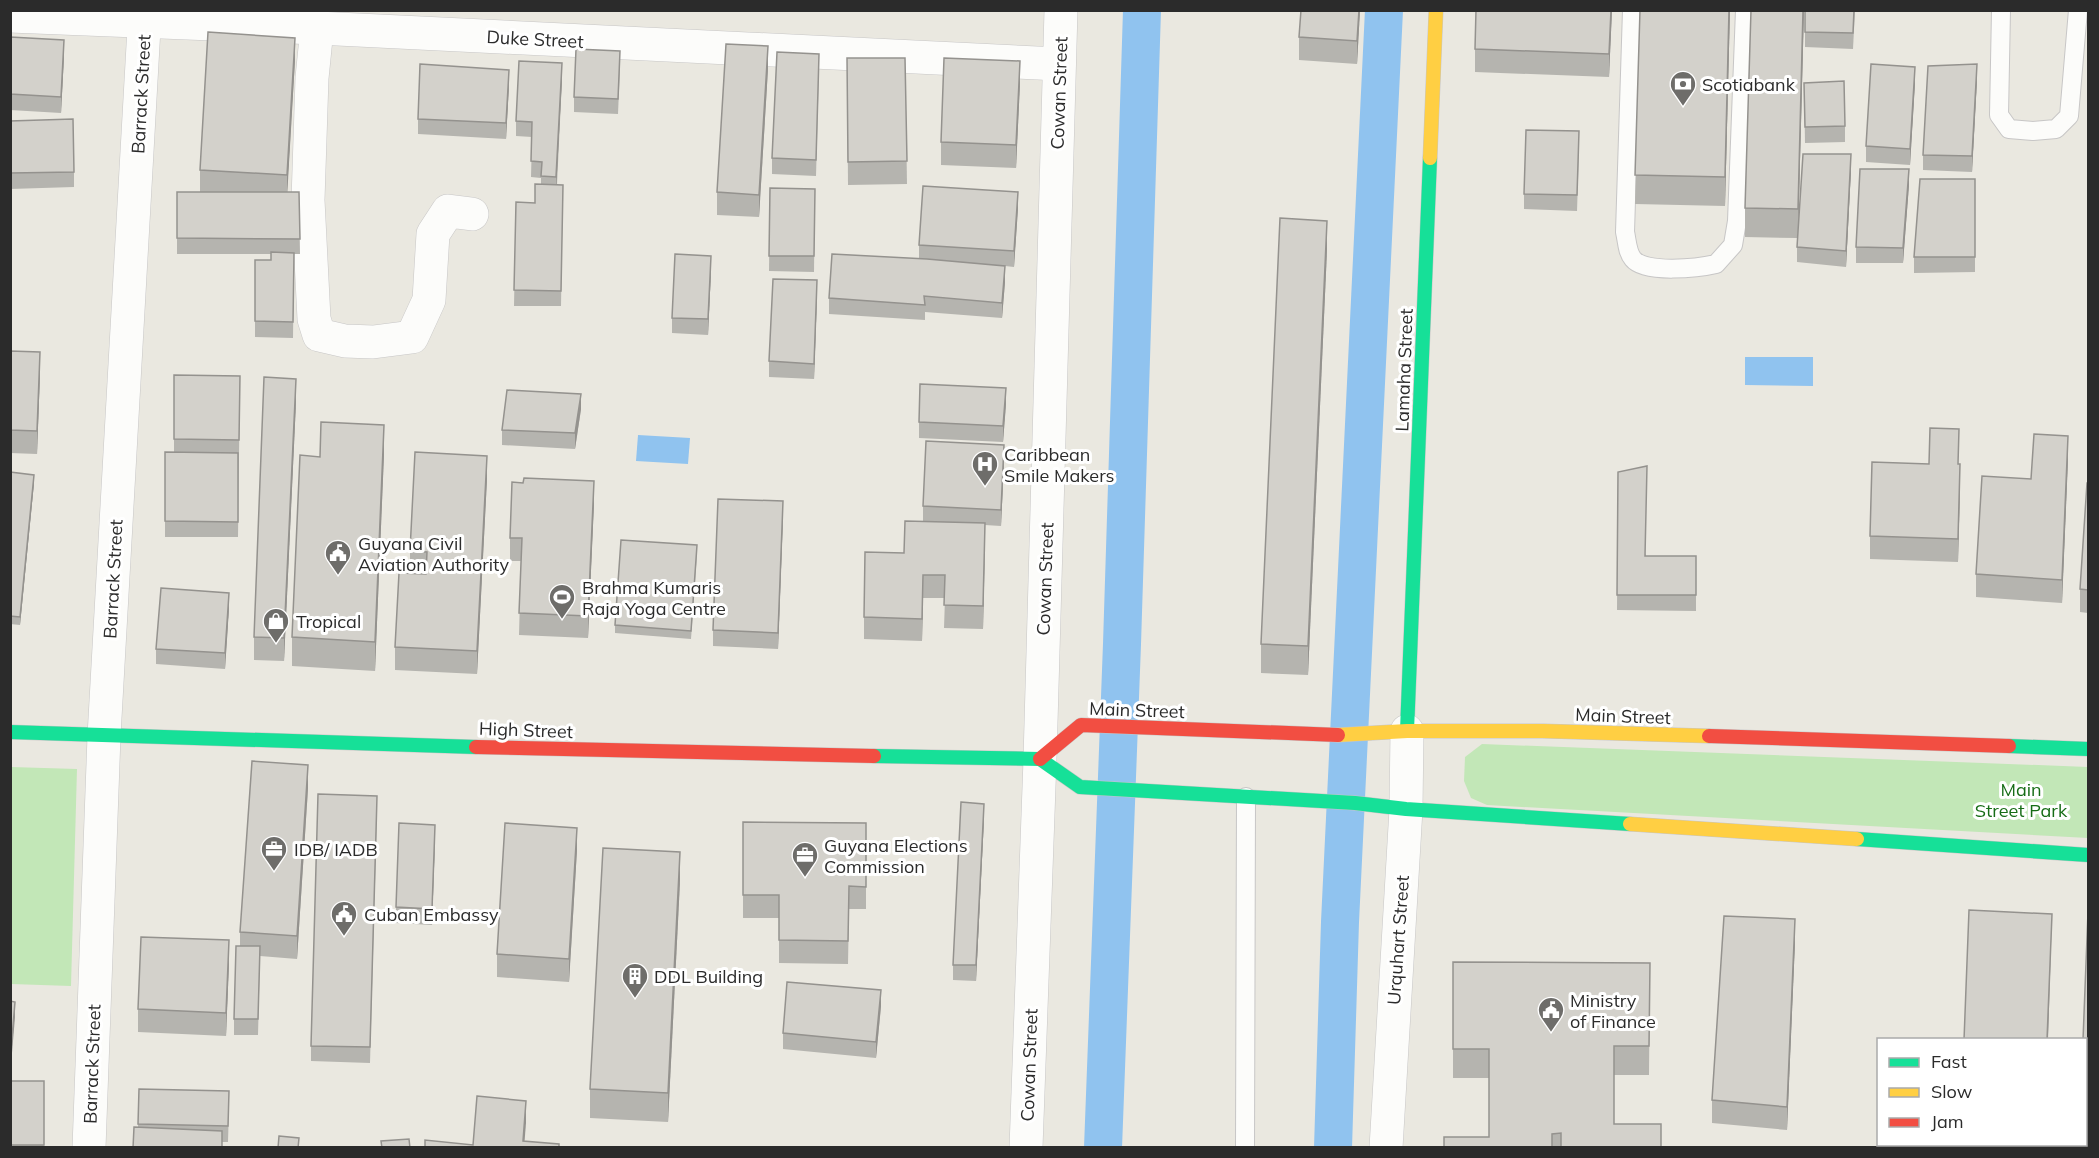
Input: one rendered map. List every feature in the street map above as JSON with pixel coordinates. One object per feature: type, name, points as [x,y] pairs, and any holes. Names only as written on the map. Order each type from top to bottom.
[{"type":"main road","name":"Lamaha Street","points":[[1407,731],[1436,10]]},
{"type":"main road","name":"Main Street","points":[[1040,759],[1081,725],[1352,736],[1407,731],[1555,732],[2088,749]]},
{"type":"main road","name":"High Street","points":[[10,732],[595,750],[1040,759]]},
{"type":"main road","points":[[1040,759],[1080,787],[1355,803],[2088,855]]},
{"type":"street","name":"Cowan Street","points":[[1026,1148],[1040,759],[1061,10]]},
{"type":"street","name":"Duke Street","points":[[10,16],[145,15],[317,28],[1059,64]]},
{"type":"street","name":"Barrack Street","points":[[89,1148],[104,736],[145,15]]},
{"type":"street","points":[[317,28],[312,78],[308,200],[314,319],[319,335],[373,342],[412,337],[429,300],[432,234],[448,211],[472,214]]},
{"type":"street","name":"Urquhart Street","points":[[1386,1148],[1406,808],[1407,731]]},
{"type":"lane","points":[[1632,10],[1625,232],[1629,253],[1634,260],[1641,265],[1672,269],[1716,264],[1733,245],[1737,221],[1745,10]]},
{"type":"lane","points":[[2001,10],[1999,115],[2009,129],[2033,131],[2056,129],[2069,116],[2078,10]]},
{"type":"lane","points":[[1245,1148],[1246,797]]},
{"type":"green space","name":"Main Street Park","points":[[1482,744],[2088,767],[2088,838],[1487,805],[1471,798],[1464,781],[1465,757]]},
{"type":"green space","points":[[11,767],[77,769],[71,986],[11,984]]},
{"type":"water","points":[[1745,357],[1813,357],[1813,386],[1745,385]]},
{"type":"water","points":[[638,435],[690,438],[688,464],[636,461]]},
{"type":"building","points":[[1301,10],[1359,10],[1357,41],[1299,37]]},
{"type":"building","points":[[1476,10],[1611,10],[1609,54],[1475,49]]},
{"type":"building","name":"Scotiabank","points":[[1640,10],[1729,10],[1725,177],[1635,175]]},
{"type":"building","points":[[1751,10],[1803,10],[1798,209],[1745,208]]},
{"type":"building","points":[[1805,10],[1854,10],[1853,33],[1805,32]]},
{"type":"building","points":[[208,32],[295,38],[287,175],[200,170]]},
{"type":"building","points":[[10,37],[64,40],[61,97],[10,94]]},
{"type":"building","points":[[726,44],[768,46],[759,195],[717,192]]},
{"type":"building","points":[[576,49],[620,51],[618,99],[574,97]]},
{"type":"building","points":[[777,52],[819,54],[816,160],[772,158]]},
{"type":"building","points":[[847,58],[905,58],[907,161],[848,162]]},
{"type":"building","points":[[944,58],[1020,61],[1016,145],[941,142]]},
{"type":"building","points":[[519,61],[562,63],[556,177],[541,176],[542,162],[531,161],[532,122],[516,121]]},
{"type":"building","points":[[420,64],[509,70],[506,123],[418,119]]},
{"type":"building","points":[[1871,64],[1915,67],[1910,149],[1866,146]]},
{"type":"building","points":[[1977,64],[1972,156],[1923,155],[1928,66]]},
{"type":"building","points":[[1844,81],[1845,126],[1805,127],[1804,83]]},
{"type":"building","points":[[73,119],[74,172],[10,173],[10,121]]},
{"type":"building","points":[[1526,130],[1579,131],[1577,195],[1524,194]]},
{"type":"building","points":[[1803,154],[1851,154],[1846,251],[1797,247]]},
{"type":"building","points":[[1860,169],[1909,169],[1903,248],[1856,247]]},
{"type":"building","points":[[1920,179],[1975,179],[1975,257],[1914,257]]},
{"type":"building","points":[[535,184],[563,185],[561,291],[514,290],[516,202],[535,203]]},
{"type":"building","points":[[923,186],[1018,192],[1014,251],[919,245]]},
{"type":"building","points":[[770,188],[815,189],[814,256],[769,256]]},
{"type":"building","points":[[177,192],[299,192],[300,239],[177,238]]},
{"type":"building","points":[[1280,218],[1327,221],[1308,646],[1261,644]]},
{"type":"building","points":[[271,252],[294,253],[293,322],[255,321],[255,260],[271,260]]},
{"type":"building","points":[[675,254],[711,256],[708,319],[672,318]]},
{"type":"building","points":[[832,254],[1005,266],[1002,303],[924,296],[925,305],[829,298]]},
{"type":"building","points":[[773,279],[817,280],[814,364],[769,361]]},
{"type":"building","points":[[10,351],[40,352],[37,431],[10,430]]},
{"type":"building","points":[[174,375],[240,376],[239,440],[174,439]]},
{"type":"building","points":[[264,377],[296,379],[284,638],[254,637]]},
{"type":"building","points":[[920,384],[1006,388],[1003,426],[919,422]]},
{"type":"building","points":[[507,390],[581,394],[575,433],[502,430]]},
{"type":"building","name":"Guyana Civil Aviation Authority","points":[[321,422],[384,425],[375,642],[292,637],[300,455],[320,457]]},
{"type":"building","points":[[1930,428],[1959,429],[1958,539],[1870,536],[1872,462],[1929,464]]},
{"type":"building","points":[[2034,434],[2068,436],[2062,580],[1976,574],[1982,476],[2031,479]]},
{"type":"building","points":[[926,441],[1004,445],[1001,510],[923,506]]},
{"type":"building","points":[[165,452],[238,453],[238,522],[165,521]]},
{"type":"building","points":[[415,452],[487,456],[477,651],[395,647],[399,573],[426,574],[427,552],[410,551]]},
{"type":"building","points":[[1647,466],[1645,556],[1696,556],[1696,595],[1617,595],[1618,472]]},
{"type":"building","points":[[10,472],[34,475],[20,617],[10,616]]},
{"type":"building","points":[[524,478],[594,481],[588,616],[519,613],[522,538],[510,538],[512,482],[523,483]]},
{"type":"building","points":[[2088,483],[2088,590],[2080,589]]},
{"type":"building","points":[[718,499],[783,501],[778,633],[713,630]]},
{"type":"building","points":[[905,521],[985,523],[983,606],[944,605],[945,575],[923,575],[922,619],[864,617],[865,552],[904,553]]},
{"type":"building","points":[[621,540],[697,545],[691,631],[615,625]]},
{"type":"building","points":[[161,588],[229,593],[225,653],[156,649]]},
{"type":"building","name":"IDB/ IADB","points":[[252,761],[308,765],[297,936],[240,932]]},
{"type":"building","name":"Cuban Embassy","points":[[318,794],[377,796],[370,1047],[311,1046]]},
{"type":"building","points":[[961,802],[984,804],[976,965],[953,965]]},
{"type":"building","name":"Guyana Elections Commission","points":[[743,822],[866,823],[866,887],[849,886],[848,941],[779,940],[779,895],[743,895]]},
{"type":"building","points":[[399,823],[435,825],[432,909],[396,907]]},
{"type":"building","points":[[505,823],[577,828],[569,959],[497,954]]},
{"type":"building","name":"DDL Building","points":[[603,848],[680,852],[668,1093],[590,1089]]},
{"type":"building","points":[[1969,910],[2052,914],[2047,1038],[1964,1038]]},
{"type":"building","points":[[2088,912],[2088,1094],[2087,1038],[2083,1038]]},
{"type":"building","points":[[1724,916],[1795,919],[1787,1107],[1712,1100]]},
{"type":"building","points":[[141,937],[229,940],[226,1013],[138,1009]]},
{"type":"building","points":[[236,946],[260,946],[258,1019],[234,1019]]},
{"type":"building","name":"Ministry of Finance","points":[[1453,962],[1650,963],[1649,1046],[1614,1046],[1614,1124],[1661,1124],[1661,1148],[1561,1148],[1561,1133],[1552,1134],[1552,1148],[1444,1148],[1444,1137],[1489,1137],[1489,1049],[1453,1049]]},
{"type":"building","points":[[787,982],[881,990],[876,1042],[783,1033]]},
{"type":"building","points":[[10,1001],[15,1002],[10,1061]]},
{"type":"building","points":[[10,1081],[44,1081],[44,1145],[10,1145]]},
{"type":"building","points":[[139,1089],[229,1091],[228,1126],[138,1124]]},
{"type":"building","points":[[477,1096],[526,1101],[523,1141],[559,1144],[559,1148],[425,1148],[425,1140],[473,1145]]},
{"type":"building","points":[[134,1127],[222,1131],[222,1148],[133,1148]]},
{"type":"building","points":[[279,1136],[299,1138],[298,1148],[278,1148]]},
{"type":"building","points":[[409,1139],[410,1148],[382,1148],[381,1141]]},
{"type":"waterway","points":[[1103,1148],[1142,10]]},
{"type":"waterway","points":[[1333,1148],[1340,922],[1384,10]]},
{"type":"traffic: fast","points":[[1407,731],[1430,158]]},
{"type":"traffic: fast","points":[[10,732],[476,747]]},
{"type":"traffic: fast","points":[[2009,746],[2088,749]]},
{"type":"traffic: fast","points":[[874,756],[1040,759]]},
{"type":"traffic: fast","points":[[1040,759],[1080,787],[1355,803],[1406,809],[1630,824]]},
{"type":"traffic: fast","points":[[1857,839],[2088,855]]},
{"type":"traffic: slow","points":[[1430,158],[1436,10]]},
{"type":"traffic: slow","points":[[1338,735],[1407,731],[1543,731],[1709,736]]},
{"type":"traffic: slow","points":[[1630,824],[1857,839]]},
{"type":"traffic: jam","points":[[1040,759],[1081,725],[1338,735]]},
{"type":"traffic: jam","points":[[1709,736],[2009,746]]},
{"type":"traffic: jam","points":[[476,747],[874,756]]},
{"type":"place","name":"Scotiabank","points":[[1683,107]]},
{"type":"place","name":"Caribbean Smile Makers","points":[[985,487]]},
{"type":"place","name":"Guyana Civil Aviation Authority","points":[[338,576]]},
{"type":"place","name":"Brahma Kumaris Raja Yoga Centre","points":[[562,620]]},
{"type":"place","name":"Tropical","points":[[276,644]]},
{"type":"place","name":"IDB/ IADB","points":[[274,872]]},
{"type":"place","name":"Guyana Elections Commission","points":[[805,878]]},
{"type":"place","name":"Cuban Embassy","points":[[344,937]]},
{"type":"place","name":"DDL Building","points":[[635,999]]},
{"type":"place","name":"Ministry of Finance","points":[[1551,1033]]}]
